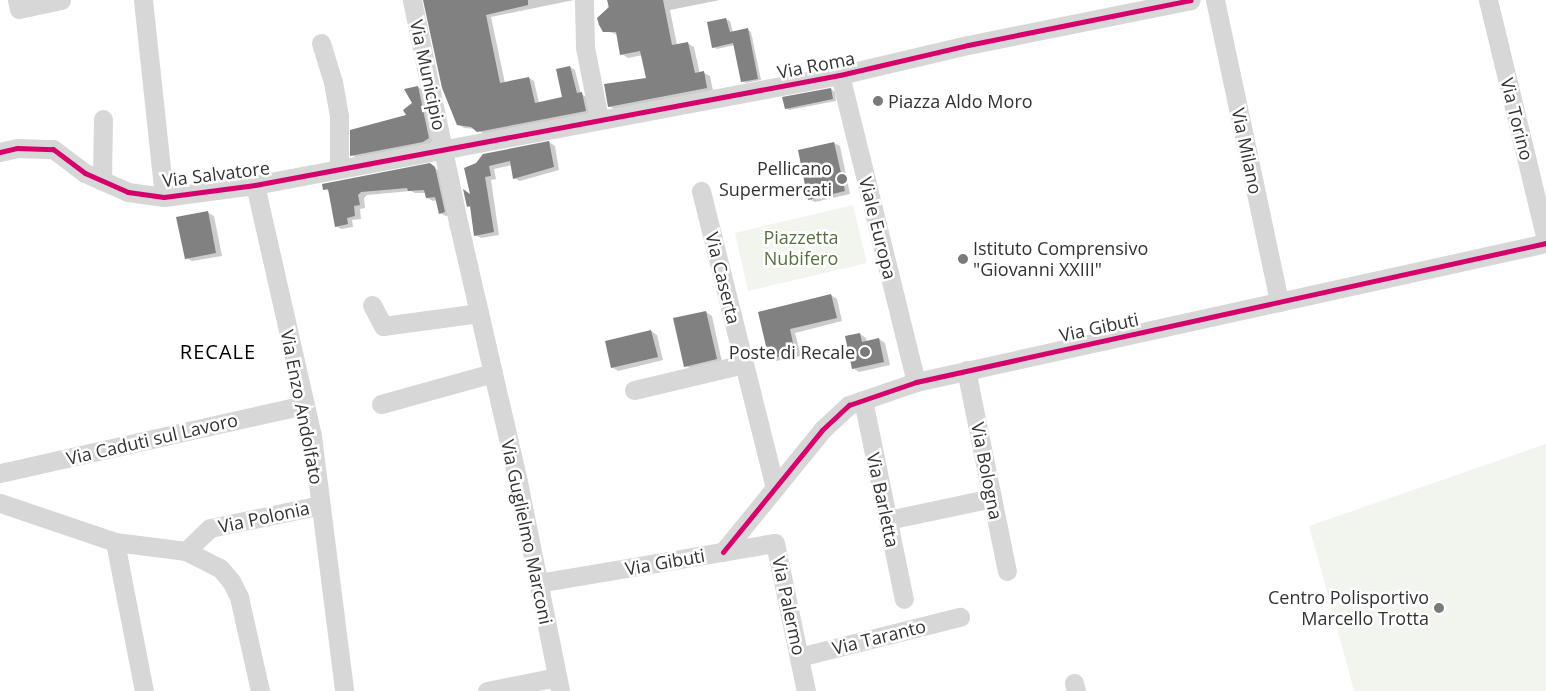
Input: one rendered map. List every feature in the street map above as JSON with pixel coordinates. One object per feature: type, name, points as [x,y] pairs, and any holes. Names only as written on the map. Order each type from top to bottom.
[{"type":"street","points":[[17,0],[19,9],[61,0]]},
{"type":"street","points":[[143,0],[164,197]]},
{"type":"street","name":"Via Municipio","points":[[412,0],[444,150]]},
{"type":"street","points":[[584,0],[586,47],[600,119]]},
{"type":"street","name":"Via Roma","points":[[444,150],[840,75],[968,45],[1190,0]]},
{"type":"street","name":"Via Milano","points":[[1215,0],[1279,302]]},
{"type":"street","name":"Via Torino","points":[[1488,0],[1546,239]]},
{"type":"street","points":[[321,43],[333,82],[339,117],[339,169]]},
{"type":"street","name":"Viale Europa","points":[[840,75],[916,382]]},
{"type":"street","points":[[102,180],[103,119]]},
{"type":"street","name":"Via Salvatore","points":[[0,152],[17,148],[53,149],[85,173],[128,192],[164,197],[255,185],[444,150]]},
{"type":"street","name":"Via Guglielmo Marconi","points":[[444,150],[518,482],[558,684]]},
{"type":"street","name":"Via Enzo Andolfato","points":[[255,185],[312,436],[344,691]]},
{"type":"street","name":"Via Caserta","points":[[702,191],[775,488]]},
{"type":"street","name":"Via Gibuti","points":[[538,583],[723,552],[822,430],[848,405],[916,382],[1546,243]]},
{"type":"street","points":[[372,305],[383,326],[480,313]]},
{"type":"street","points":[[634,390],[744,364]]},
{"type":"street","name":"Via Bologna","points":[[966,370],[1007,571]]},
{"type":"street","points":[[381,404],[493,373]]},
{"type":"street","name":"Via Barletta","points":[[863,400],[904,600]]},
{"type":"street","name":"Via Caduti sul Lavoro","points":[[0,473],[304,405]]},
{"type":"street","points":[[888,520],[992,498]]},
{"type":"street","points":[[0,502],[115,542],[186,551],[220,568],[231,580],[239,597],[260,691]]},
{"type":"street","name":"Via Polonia","points":[[186,551],[210,528],[320,505]]},
{"type":"street","points":[[115,542],[144,691]]},
{"type":"street","name":"Via Palermo","points":[[723,552],[775,543],[806,691]]},
{"type":"street","name":"Via Taranto","points":[[799,657],[960,617]]},
{"type":"street","points":[[487,691],[558,684]]},
{"type":"green space","name":"Piazzetta Nubifero","points":[[853,205],[867,263],[748,291],[735,233]]},
{"type":"green space","name":"Centro Polisportivo Marcello Trotta","points":[[1546,444],[1546,691],[1354,691],[1309,526]]},
{"type":"building","points":[[423,0],[528,0],[528,5],[486,15],[500,83],[529,77],[535,103],[562,97],[556,69],[570,66],[577,93],[582,92],[586,111],[477,132],[471,127],[457,125],[442,88]]},
{"type":"building","points":[[607,0],[663,0],[672,45],[688,42],[695,73],[704,71],[707,88],[608,107],[604,84],[646,78],[640,51],[620,55],[616,32],[603,32],[599,25],[597,18],[609,7]]},
{"type":"building","points":[[726,18],[730,32],[748,28],[758,79],[741,82],[733,43],[712,48],[707,22]]},
{"type":"building","points":[[418,86],[429,138],[423,142],[350,156],[350,130],[406,115],[403,110],[412,103],[404,89]]},
{"type":"building","points":[[831,88],[833,99],[785,109],[782,97]]},
{"type":"building","points":[[549,141],[554,167],[513,179],[510,161],[489,166],[491,176],[485,177],[494,232],[474,236],[470,206],[467,207],[463,189],[470,194],[464,168],[476,163],[483,154]]},
{"type":"building","points":[[834,142],[845,191],[808,200],[798,150]]},
{"type":"building","points":[[430,163],[435,167],[445,212],[439,214],[435,197],[426,198],[424,190],[408,191],[407,188],[361,192],[358,195],[360,205],[354,206],[355,216],[347,218],[348,224],[335,227],[328,189],[323,190],[322,184]]},
{"type":"building","points":[[208,211],[216,253],[185,259],[176,217]]},
{"type":"building","points":[[831,294],[837,318],[790,329],[795,353],[769,359],[758,312]]},
{"type":"building","points":[[706,311],[717,359],[684,367],[673,318]]},
{"type":"building","points":[[651,330],[658,357],[611,368],[605,341]]},
{"type":"building","name":"Poste di Recale","points":[[860,333],[862,342],[879,338],[884,362],[852,369],[845,336]]},
{"type":"cycle path","points":[[0,152],[17,148],[53,149],[85,173],[128,192],[164,197],[255,185],[840,75],[968,45],[1191,0]]},
{"type":"cycle path","points":[[723,552],[822,430],[849,405],[916,382],[1546,243]]},
{"type":"place","name":"Piazza Aldo Moro","points":[[878,101]]},
{"type":"place","name":"Pellicano Supermercati","points":[[842,179]]},
{"type":"place","name":"Istituto Comprensivo \"Giovanni XXIII\"","points":[[963,259]]},
{"type":"place","name":"Poste di Recale","points":[[865,352]]},
{"type":"place","name":"Centro Polisportivo Marcello Trotta","points":[[1439,608]]},
{"type":"district","name":"RECALE","points":[[218,351]]}]
